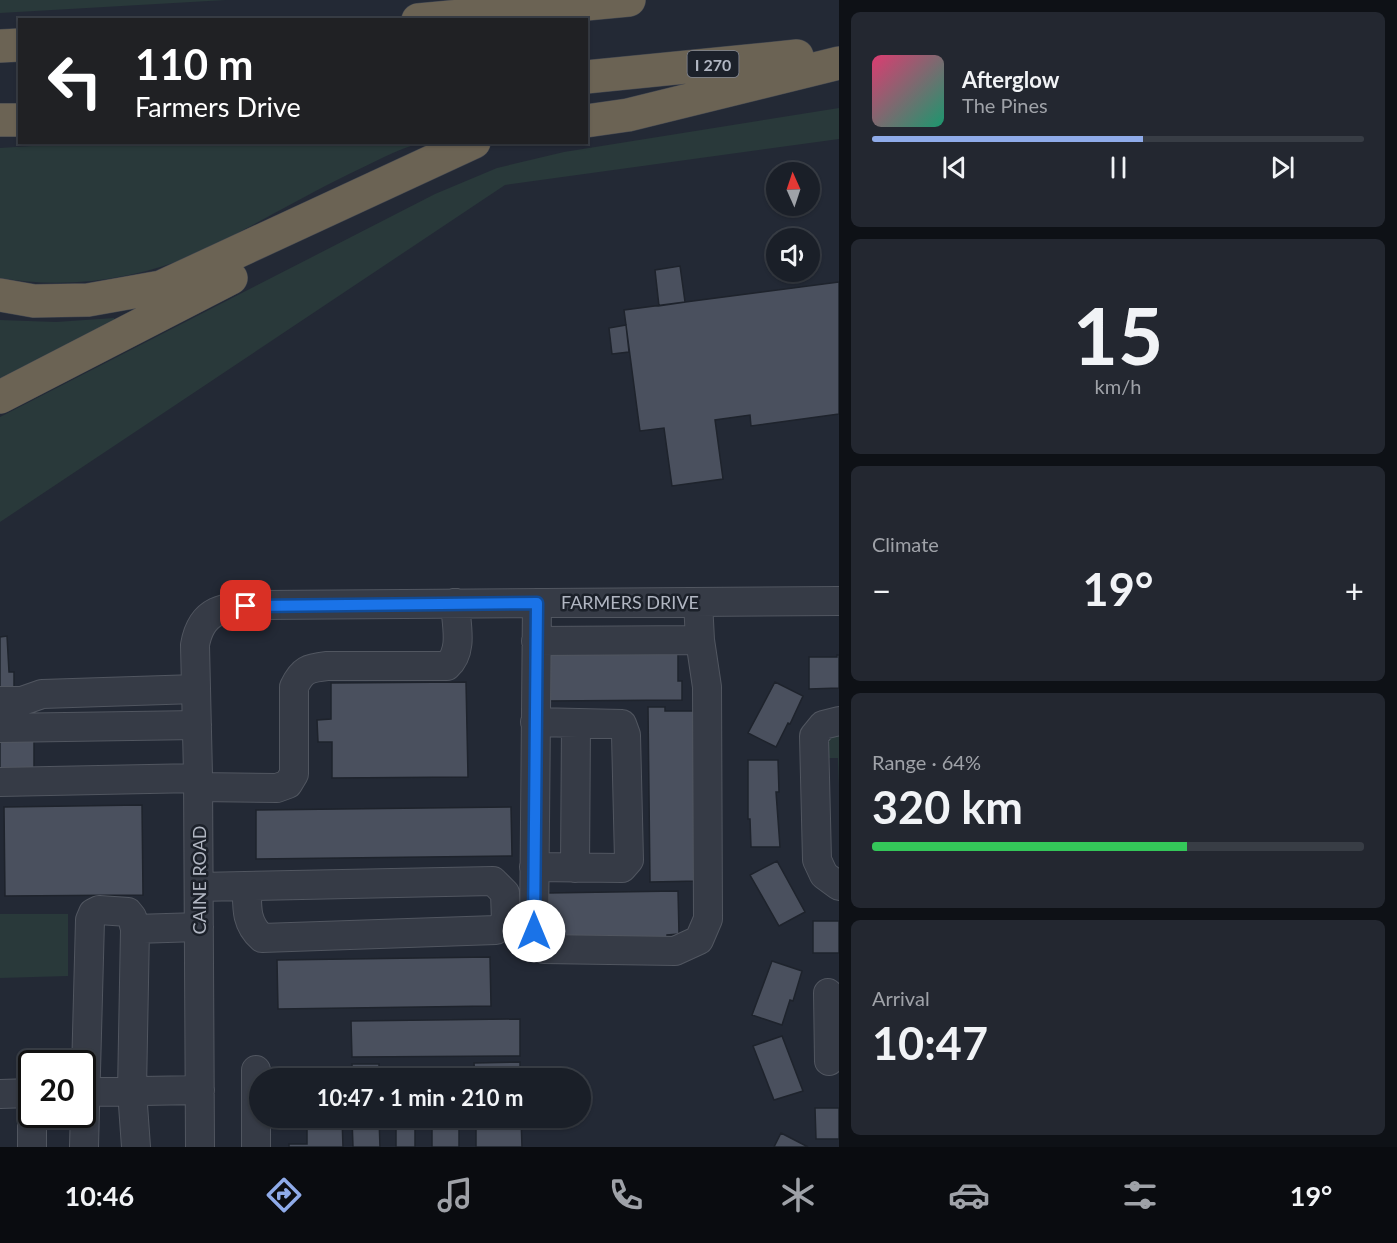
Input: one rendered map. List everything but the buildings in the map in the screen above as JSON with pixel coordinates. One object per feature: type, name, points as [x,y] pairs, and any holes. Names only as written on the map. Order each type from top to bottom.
[{"type":"highway","points":[[439,18],[629,0]]},
{"type":"highway","points":[[0,46],[18,45]]},
{"type":"highway","name":"I 270","points":[[588,77],[839,51]]},
{"type":"highway","points":[[588,121],[628,115],[839,63]]},
{"type":"highway","points":[[0,120],[18,120]]},
{"type":"highway","points":[[0,295],[34,301],[88,300],[161,287],[470,144]]},
{"type":"highway","points":[[0,397],[317,234],[388,182]]},
{"type":"street","name":"FARMERS DRIVE","points":[[208,616],[230,607],[839,601]]},
{"type":"street","points":[[537,603],[534,931],[544,950],[675,951],[699,940],[708,919],[707,687],[700,640],[698,602]]},
{"type":"street","points":[[0,782],[198,783],[277,788],[288,784],[294,774],[294,687],[299,676],[311,667],[447,666],[454,659],[458,648],[455,603]]},
{"type":"street","name":"CAINE ROAD","points":[[200,1147],[195,645],[198,629],[208,616]]},
{"type":"street","points":[[536,641],[700,640]]},
{"type":"street","points":[[0,700],[22,701],[42,694],[196,689]]},
{"type":"street","points":[[839,721],[823,725],[814,736],[817,860],[824,875],[839,886]]},
{"type":"street","points":[[534,867],[622,868],[629,860],[626,735],[622,724],[535,722]]},
{"type":"street","points":[[575,868],[576,723]]},
{"type":"street","points":[[0,728],[197,725]]},
{"type":"street","points":[[199,887],[247,886],[493,881],[505,893],[506,921],[496,930],[262,938],[253,931],[247,915],[247,886]]},
{"type":"street","points":[[85,1050],[90,920],[93,913],[99,910],[128,912],[135,929],[132,1091],[136,1147]]},
{"type":"street","points":[[135,929],[199,927]]},
{"type":"street","points":[[828,993],[834,1030],[829,1061]]},
{"type":"street","points":[[96,1092],[200,1090]]},
{"type":"street","points":[[0,1094],[18,1093]]},
{"type":"street","points":[[32,1128],[32,1147]]},
{"type":"street","points":[[84,1128],[84,1147]]},
{"type":"street","points":[[256,1128],[256,1147]]},
{"type":"shaded area","points":[[0,0],[226,0],[0,13]]},
{"type":"shaded area","points":[[839,108],[839,139],[505,185],[0,522],[0,417],[435,194],[497,168],[564,152]]},
{"type":"shaded area","points":[[64,144],[417,144],[336,181],[209,249],[180,261],[104,280],[52,283],[0,278],[0,148]]},
{"type":"shaded area","points":[[114,318],[115,323],[0,381],[0,320],[56,322]]},
{"type":"shaded area","points":[[839,731],[839,786],[838,758],[825,758],[822,750],[829,739]]},
{"type":"shaded area","points":[[0,914],[68,914],[68,976],[0,978]]},
{"type":"route","points":[[246,606],[537,603],[534,931]]}]
